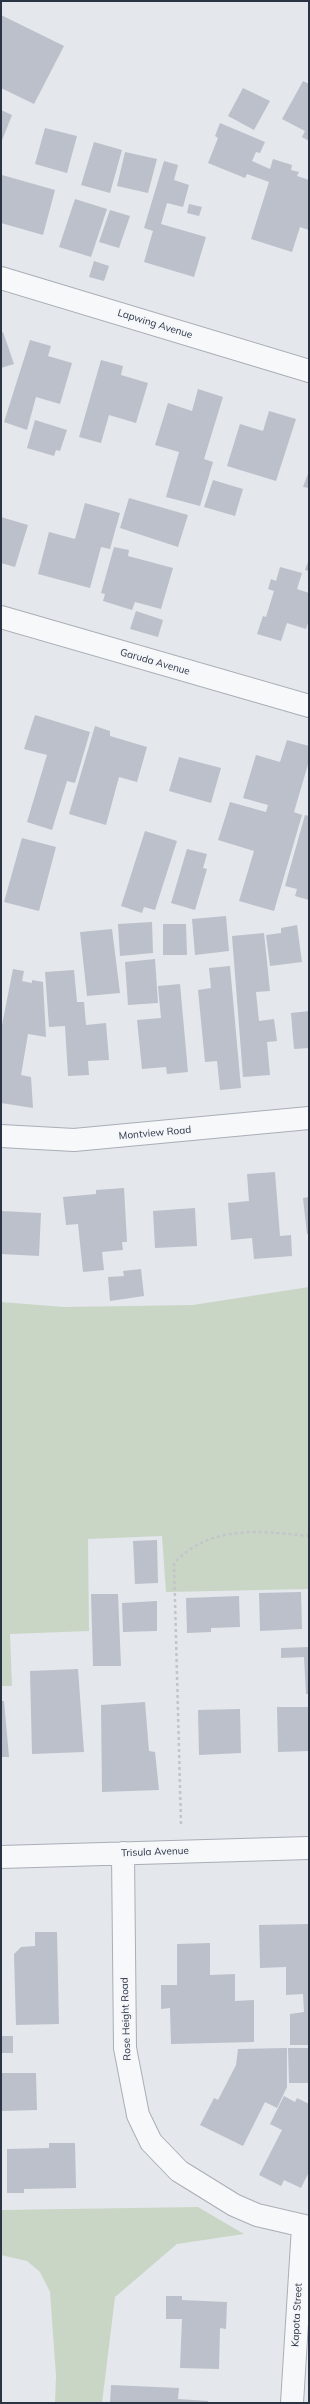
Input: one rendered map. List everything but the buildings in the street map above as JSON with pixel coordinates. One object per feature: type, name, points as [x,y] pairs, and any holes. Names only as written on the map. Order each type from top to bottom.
[{"type":"street","name":"Lapwing Avenue","points":[[1,278],[309,371]]},
{"type":"street","name":"Garuda Avenue","points":[[1,617],[309,706]]},
{"type":"street","name":"Montview Road","points":[[1,1136],[74,1140],[309,1118]]},
{"type":"street","name":"Trisula Avenue","points":[[1,1857],[309,1848]]},
{"type":"street","name":"Rose Height Road","points":[[123,1853],[125,2048],[131,2088],[138,2115],[151,2142],[179,2171],[234,2205],[257,2215],[306,2227]]},
{"type":"street","name":"Kapota Street","points":[[292,2403],[306,2227]]},
{"type":"path","points":[[182,1852],[174,1563],[186,1550],[212,1537],[231,1534],[272,1532],[309,1536]]},
{"type":"green space","points":[[309,1287],[309,1589],[166,1592],[162,1536],[88,1539],[89,1631],[10,1634],[12,1686],[1,1686],[1,1302],[64,1307],[193,1305]]},
{"type":"green space","points":[[198,2207],[244,2234],[177,2244],[115,2297],[102,2403],[55,2403],[56,2376],[50,2292],[40,2272],[27,2261],[1,2255],[1,2210]]}]
